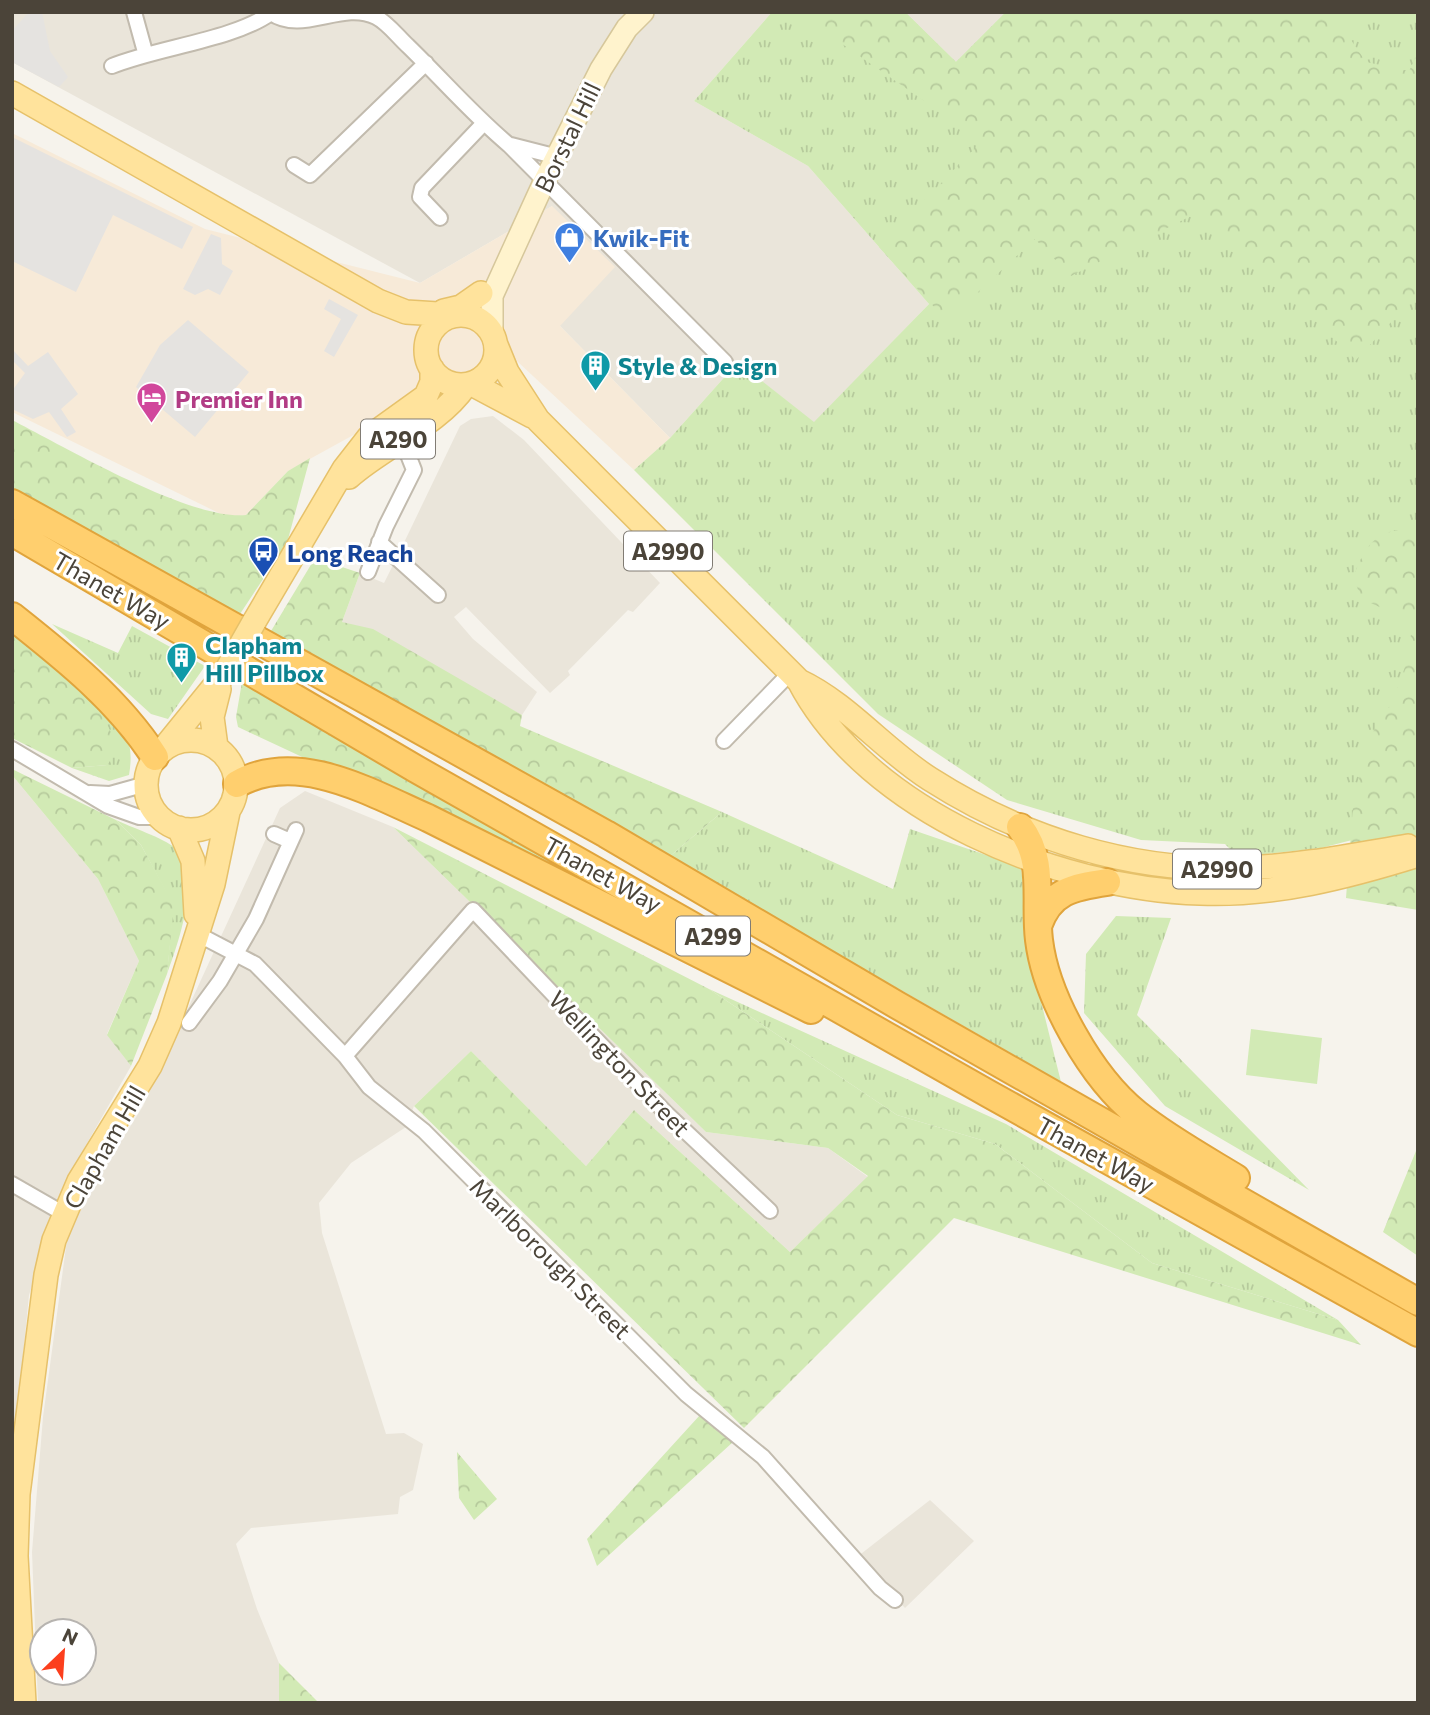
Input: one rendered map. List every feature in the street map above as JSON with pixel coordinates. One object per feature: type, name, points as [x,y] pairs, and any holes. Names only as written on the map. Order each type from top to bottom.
[{"type":"highway","name":"Thanet Way","points":[[12,503],[606,834],[909,1012],[1418,1302]]},
{"type":"highway","name":"Thanet Way","points":[[12,532],[416,769],[989,1094],[1418,1333]]},
{"type":"highway","points":[[12,616],[114,702],[160,752]]},
{"type":"highway","points":[[237,784],[255,774],[297,769],[392,802],[764,989],[989,1094]]},
{"type":"highway","points":[[1020,827],[1034,848],[1037,861],[1038,927],[1047,975],[1069,1029],[1095,1068],[1136,1113],[1347,1247],[1418,1302]]},
{"type":"highway","points":[[1038,927],[1047,906],[1063,891],[1107,882]]},
{"type":"main road","name":"Borstal Hill","points":[[494,338],[492,296],[503,270],[601,69],[627,28],[643,12]]},
{"type":"main road","name":"A2990","points":[[12,93],[378,301],[408,324],[429,360],[449,383],[469,385],[538,420]]},
{"type":"main road","name":"Borstal Hill","points":[[457,315],[503,270]]},
{"type":"main road","points":[[416,314],[454,309],[481,293]]},
{"type":"main road","name":"A2990","points":[[378,301],[416,314],[457,315],[481,321],[494,338],[507,372],[538,420],[795,677],[812,706],[842,742],[880,775],[951,822],[1037,861],[1107,882],[1198,893],[1264,890],[1343,877],[1418,855]]},
{"type":"main road","points":[[429,360],[430,333],[436,325],[457,315]]},
{"type":"main road","points":[[469,385],[481,379],[494,364],[494,338]]},
{"type":"main road","name":"A290","points":[[146,784],[160,752],[225,673],[344,469],[369,437],[426,396],[432,382],[429,360]]},
{"type":"main road","name":"A290","points":[[331,494],[364,463],[447,409],[469,385]]},
{"type":"main road","name":"A290","points":[[225,673],[212,718],[216,747],[227,756],[237,784]]},
{"type":"main road","name":"A2990","points":[[795,677],[824,692],[891,752],[928,778],[1020,827],[1113,857],[1164,866],[1217,869],[1308,863],[1418,845]]},
{"type":"main road","points":[[160,752],[190,739],[216,747]]},
{"type":"main road","points":[[146,784],[152,808],[169,823],[206,828],[228,811],[237,784]]},
{"type":"main road","name":"Clapham Hill","points":[[24,1703],[16,1556],[18,1494],[46,1275],[54,1240],[79,1181],[150,1066],[185,977],[213,884],[228,811]]},
{"type":"main road","name":"Clapham Hill","points":[[169,823],[193,861],[196,881],[195,937]]},
{"type":"street","points":[[134,12],[145,52]]},
{"type":"street","points":[[112,66],[145,52],[248,27],[271,12],[290,22],[335,13],[374,16],[426,63],[483,124],[545,180],[725,362]]},
{"type":"street","points":[[294,165],[310,175],[426,63]]},
{"type":"street","points":[[440,218],[420,197],[422,188],[483,124]]},
{"type":"street","points":[[509,145],[558,157]]},
{"type":"street","points":[[368,572],[379,542],[414,470],[401,438]]},
{"type":"street","points":[[379,542],[438,595]]},
{"type":"street","points":[[724,741],[795,677]]},
{"type":"street","points":[[12,749],[63,781],[124,813],[169,823]]},
{"type":"street","points":[[89,793],[110,794],[146,784]]},
{"type":"street","points":[[189,1023],[220,981],[256,919],[293,836],[274,834]]},
{"type":"street","name":"Wellington Street","points":[[345,1056],[473,910],[665,1112],[770,1211]]},
{"type":"street","name":"Marlborough Street","points":[[195,937],[206,939],[255,964],[345,1056],[369,1087],[424,1131],[686,1394],[764,1458],[880,1588],[895,1600]]},
{"type":"street","points":[[12,1184],[66,1215]]},
{"type":"shaded area","points":[[12,12],[772,12],[694,101],[808,166],[929,304],[814,423],[738,362],[670,438],[560,326],[552,206],[420,283],[12,62]]},
{"type":"shaded area","points":[[29,12],[42,12],[50,51],[68,77],[59,87],[12,62],[12,31]]},
{"type":"shaded area","points":[[905,12],[1006,12],[956,62]]},
{"type":"shaded area","points":[[12,133],[205,229],[420,283],[552,206],[615,267],[560,326],[670,438],[634,470],[506,351],[288,471],[246,515],[227,517],[12,412]]},
{"type":"shaded area","points":[[12,137],[193,227],[182,249],[113,215],[76,292],[12,261]]},
{"type":"shaded area","points":[[211,234],[221,238],[222,264],[233,271],[220,295],[208,289],[195,295],[183,289]]},
{"type":"shaded area","points":[[329,299],[358,315],[334,357],[324,351],[341,319],[324,309]]},
{"type":"shaded area","points":[[188,320],[249,372],[195,437],[136,387],[160,345]]},
{"type":"shaded area","points":[[12,349],[28,366],[48,352],[78,394],[61,409],[76,432],[67,437],[49,412],[33,419],[12,409],[12,391],[25,373],[12,360]]},
{"type":"shaded area","points":[[493,416],[524,440],[660,583],[633,612],[628,610],[568,671],[570,675],[550,693],[466,607],[454,617],[473,639],[537,692],[522,715],[342,622],[360,573],[384,583],[393,565],[434,599],[399,553],[460,426],[471,419]]},
{"type":"shaded area","points":[[12,775],[98,879],[139,961],[107,1034],[131,1066],[73,1168],[29,1295],[12,1468]]},
{"type":"shaded area","points":[[305,791],[393,827],[706,1132],[828,1148],[868,1177],[790,1252],[634,1110],[586,1166],[471,1051],[414,1106],[406,1127],[351,1163],[319,1203],[322,1233],[386,1434],[404,1433],[423,1444],[413,1490],[400,1497],[398,1514],[251,1528],[236,1544],[257,1609],[279,1663],[279,1703],[38,1703],[37,1687],[98,1687],[98,1617],[35,1617],[32,1552],[43,1417],[69,1225],[143,1106],[280,808]]},
{"type":"shaded area","points":[[930,1500],[974,1541],[905,1608],[857,1557]]},
{"type":"green space","points":[[772,12],[905,12],[956,62],[1006,12],[1418,12],[1418,823],[1321,848],[1238,857],[1225,844],[1141,840],[1007,800],[878,714],[634,470],[670,438],[738,362],[814,422],[929,304],[808,166],[694,101]]},
{"type":"green space","points":[[796,12],[905,12],[956,62],[1006,12],[1332,12],[1366,62],[1409,71],[1418,53],[1418,293],[1356,360],[1201,211],[1071,276],[1035,239],[947,321],[879,247],[982,141]]},
{"type":"green space","points":[[12,420],[128,480],[162,495],[222,514],[246,515],[288,471],[310,458],[287,543],[240,614],[12,488]]},
{"type":"green space","points":[[1418,528],[1418,910],[1346,898],[1353,806],[1368,739],[1392,703],[1405,667],[1412,629],[1386,610],[1362,599],[1353,578],[1363,554],[1375,540],[1393,531]]},
{"type":"green space","points":[[315,558],[360,573],[342,622],[373,629],[522,715],[520,726],[722,812],[669,857],[271,631]]},
{"type":"green space","points":[[52,624],[118,653],[132,626],[205,666],[168,719],[151,714]]},
{"type":"green space","points":[[12,627],[73,680],[98,710],[117,746],[108,765],[72,768],[12,738]]},
{"type":"green space","points":[[242,682],[788,984],[238,727],[236,717]]},
{"type":"green space","points":[[85,689],[114,717],[127,736],[131,760],[129,775],[109,781],[72,768],[107,765]]},
{"type":"green space","points":[[12,769],[116,820],[141,845],[174,905],[167,974],[131,1066],[107,1035],[139,961],[98,879],[12,775]]},
{"type":"green space","points":[[722,812],[893,889],[910,829],[1021,867],[1031,961],[1061,1082],[669,857]]},
{"type":"green space","points":[[116,820],[170,844],[183,860],[187,875],[186,910],[167,974],[173,905],[141,845]]},
{"type":"green space","points":[[393,827],[709,989],[897,1115],[995,1144],[1152,1263],[1338,1320],[1361,1345],[954,1218],[744,1428],[414,1106],[471,1051],[586,1166],[634,1110],[790,1252],[868,1176],[828,1148],[706,1132]]},
{"type":"green space","points":[[1116,916],[1171,918],[1137,1015],[1309,1190],[1165,1106],[1084,1013],[1086,954]]},
{"type":"green space","points":[[709,989],[1006,1124],[1338,1320],[1152,1263],[995,1144],[897,1115]]},
{"type":"green space","points":[[1251,1029],[1322,1038],[1317,1084],[1246,1075]]},
{"type":"green space","points":[[1418,1146],[1418,1256],[1383,1232]]},
{"type":"green space","points":[[700,1415],[733,1442],[597,1566],[587,1539]]},
{"type":"green space","points":[[457,1452],[497,1499],[474,1520],[459,1498]]},
{"type":"green space","points":[[279,1663],[319,1703],[279,1703]]},
{"type":"place","name":"Kwik-Fit","points":[[570,264]]},
{"type":"place","name":"Style & Design","points":[[595,392]]},
{"type":"place","name":"Premier Inn","points":[[152,425]]},
{"type":"place","name":"Long Reach","points":[[264,579]]},
{"type":"place","name":"Clapham Hill Pillbox","points":[[182,685]]}]
